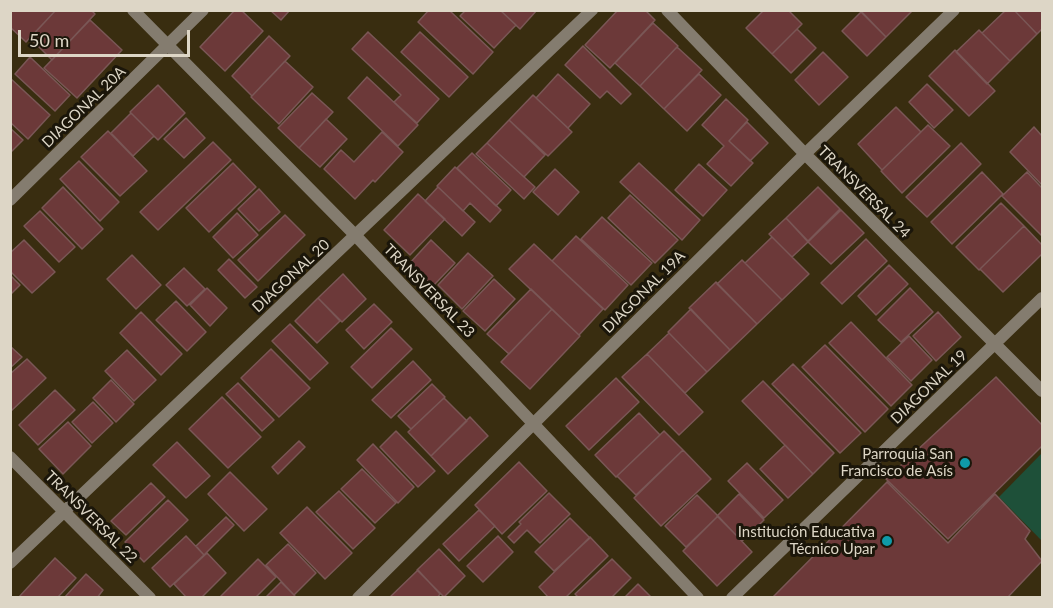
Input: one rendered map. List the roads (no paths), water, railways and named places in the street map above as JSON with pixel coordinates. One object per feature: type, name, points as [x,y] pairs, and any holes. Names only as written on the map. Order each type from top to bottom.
[{"type":"street","name":"TRANSVERSAL 23","points":[[133,10],[355,236],[698,597]]},
{"type":"street","name":"DIAGONAL 20A","points":[[10,200],[203,10]]},
{"type":"street","name":"DIAGONAL 20","points":[[10,563],[592,10]]},
{"type":"street","name":"TRANSVERSAL 24","points":[[667,10],[805,154],[1042,391]]},
{"type":"street","name":"DIAGONAL 19A","points":[[358,597],[805,154],[954,10]]},
{"type":"street","name":"DIAGONAL 19","points":[[732,597],[1042,298]]},
{"type":"street","name":"TRANSVERSAL 22","points":[[10,457],[150,597]]},
{"type":"place","name":"Parroquia San Francisco de Asís","points":[[965,463]]},
{"type":"place","name":"Institución Educativa Técnico Upar","points":[[887,541]]}]
